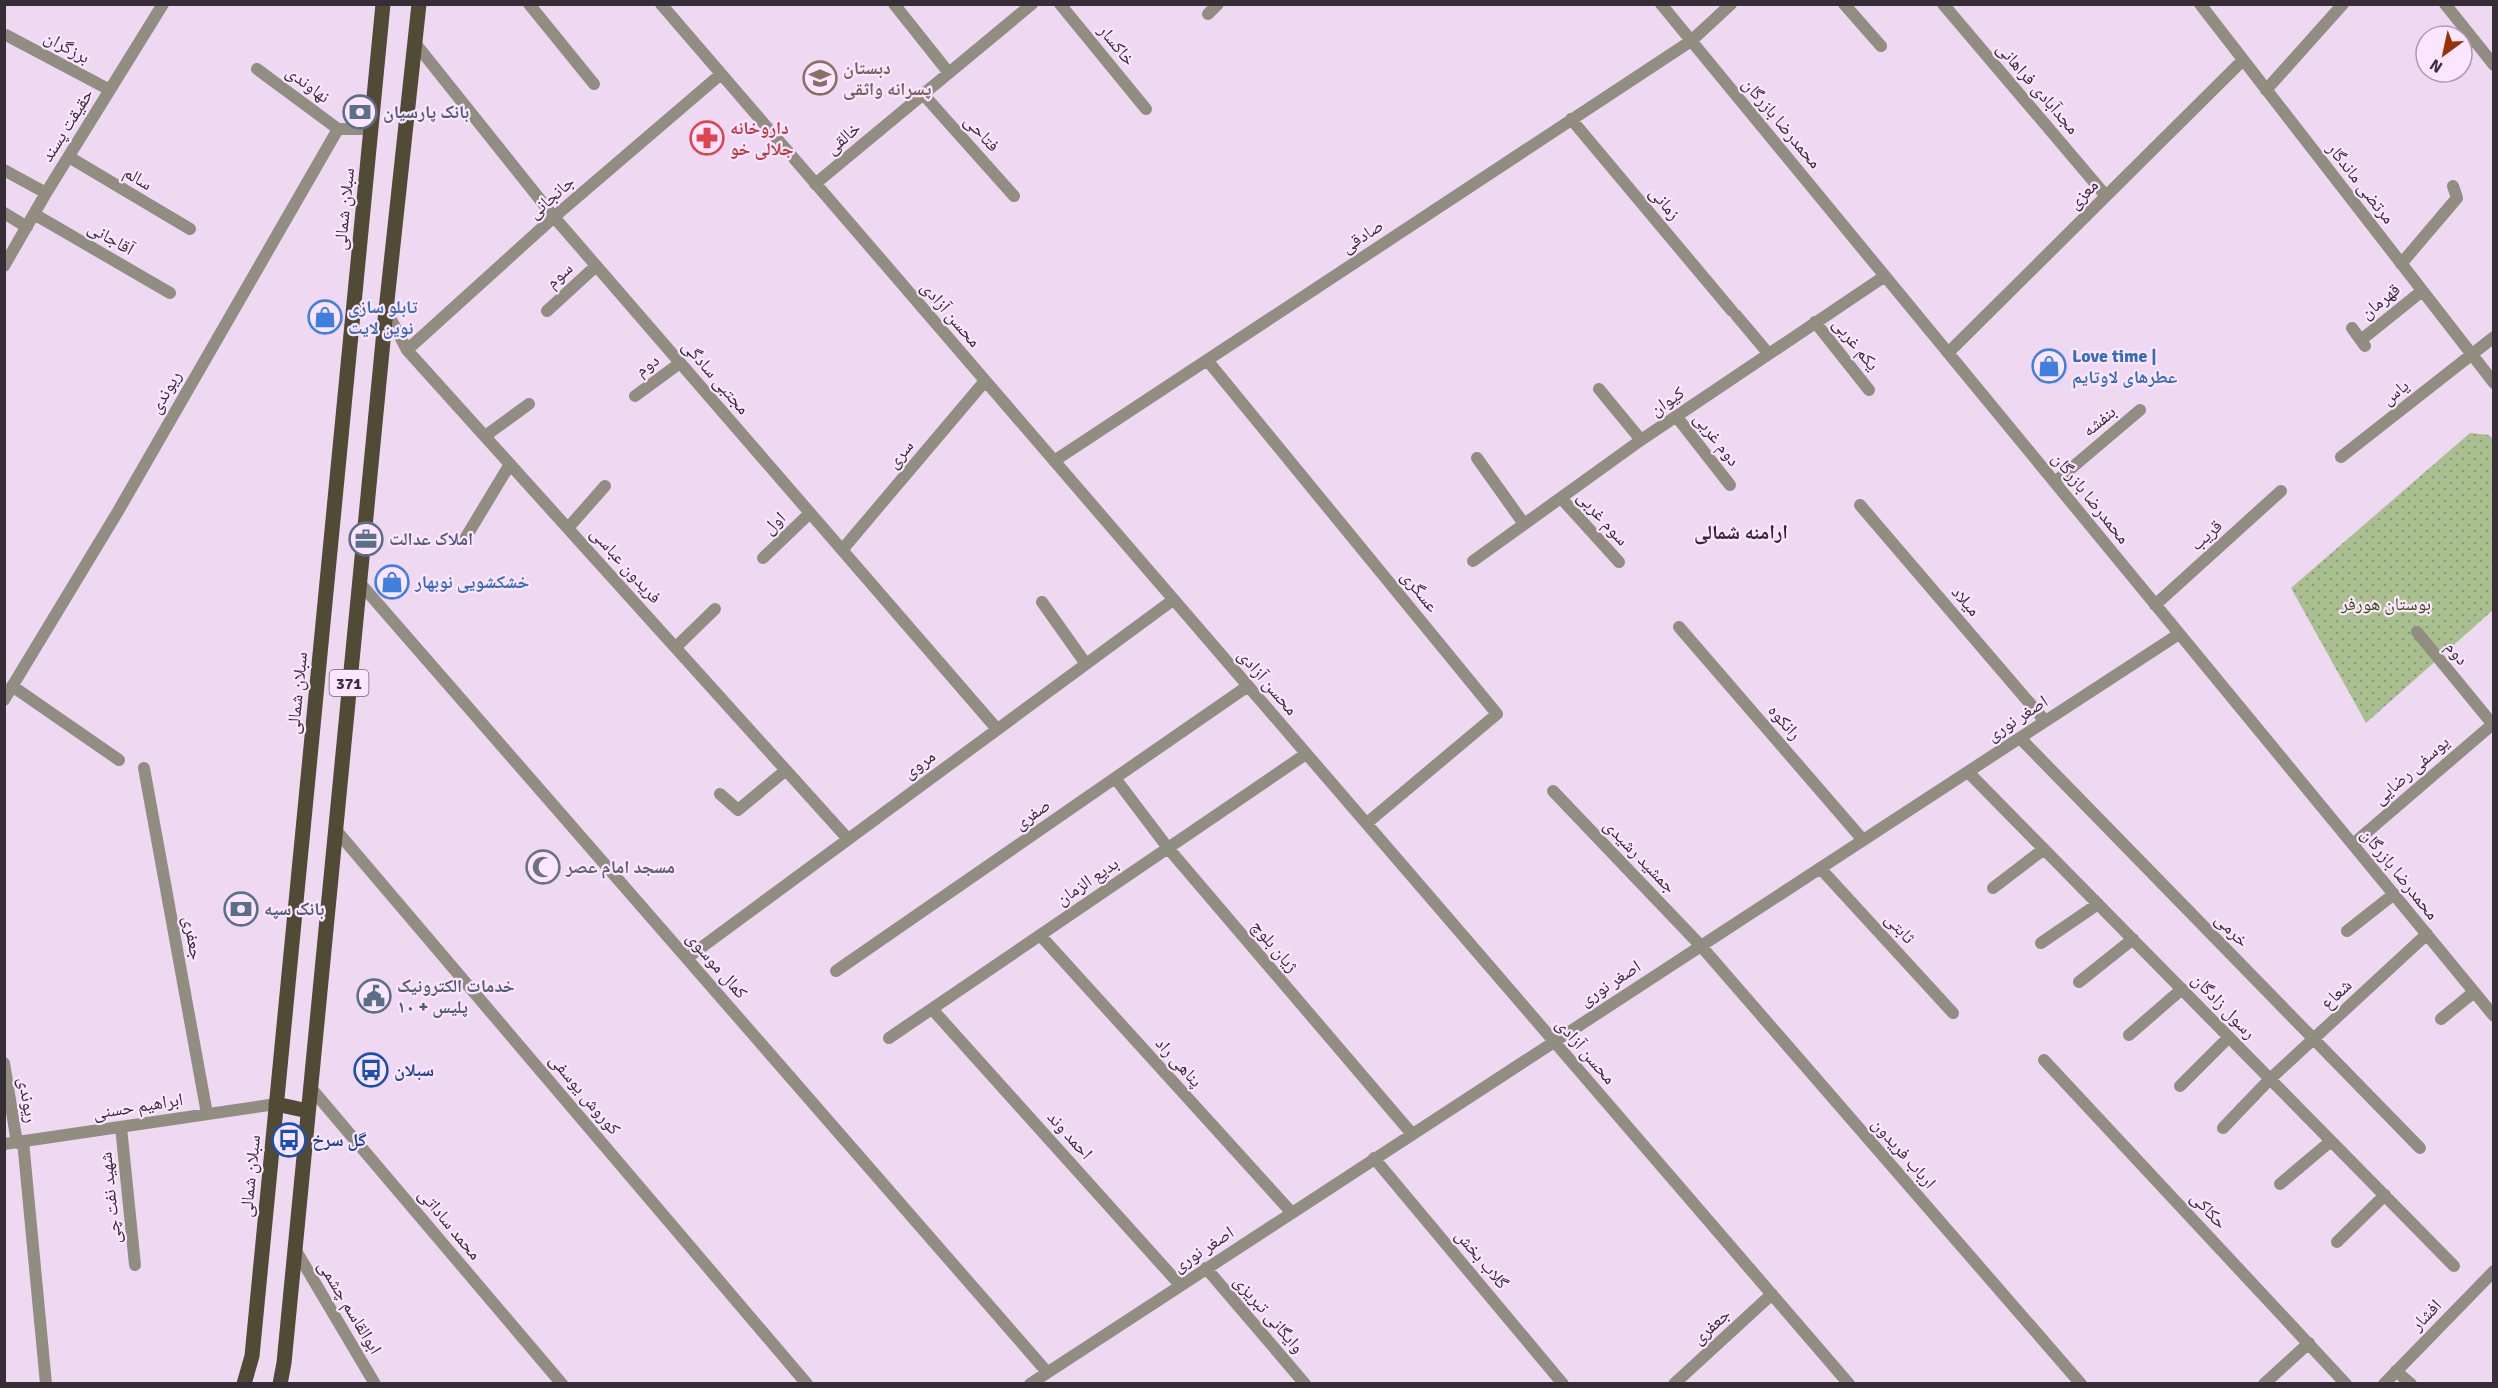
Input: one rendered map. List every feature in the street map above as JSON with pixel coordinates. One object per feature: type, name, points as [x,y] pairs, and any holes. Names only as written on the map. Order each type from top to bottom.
[{"type":"main road","name":"سبلان شمالی","points":[[244,1383],[252,1356],[383,4]]},
{"type":"main road","name":"371","points":[[280,1383],[284,1363],[386,310],[419,4]]},
{"type":"main road","points":[[276,1104],[308,1111]]},
{"type":"street","points":[[530,4],[594,84]]},
{"type":"street","name":"محسن آزادی","points":[[661,4],[1849,1383]]},
{"type":"street","points":[[894,4],[949,74]]},
{"type":"street","name":"خالقی","points":[[815,184],[1032,4]]},
{"type":"street","name":"خاکسار","points":[[1060,4],[1146,109]]},
{"type":"street","points":[[1208,14],[1218,4]]},
{"type":"street","name":"محمدرضا بازرگان","points":[[1661,4],[2493,1016]]},
{"type":"street","name":"صادقی","points":[[1054,461],[1690,41],[1731,4]]},
{"type":"street","points":[[1844,4],[1881,46]]},
{"type":"street","name":"مجدآبادی فراهانی","points":[[1942,4],[2106,196]]},
{"type":"street","name":"مرتضی ماندگار","points":[[2200,4],[2493,383]]},
{"type":"street","points":[[2266,90],[2343,4]]},
{"type":"street","points":[[2445,4],[2493,65]]},
{"type":"street","name":"حقیقت پسند","points":[[4,266],[160,5]]},
{"type":"street","name":"برزگران","points":[[6,35],[110,90]]},
{"type":"street","name":"مجتبی سادگی","points":[[415,43],[554,217],[997,729]]},
{"type":"street","name":"معزی","points":[[1948,353],[2243,60]]},
{"type":"street","name":"نهاوندی","points":[[256,69],[338,129]]},
{"type":"street","name":"جانجانی","points":[[406,350],[554,217],[721,74]]},
{"type":"street","name":"فتاحی","points":[[923,94],[1014,196]]},
{"type":"street","name":"زمانی","points":[[1571,119],[1768,353]]},
{"type":"street","points":[[338,129],[371,129]]},
{"type":"street","name":"ریوندی","points":[[4,700],[117,513],[338,129]]},
{"type":"street","name":"سالم","points":[[69,158],[190,229]]},
{"type":"street","points":[[4,170],[46,193]]},
{"type":"street","points":[[2401,264],[2457,198],[2453,186]]},
{"type":"street","points":[[4,213],[27,227]]},
{"type":"street","name":"آقاجانی","points":[[34,214],[170,293]]},
{"type":"street","name":"سوم","points":[[547,311],[596,266]]},
{"type":"street","name":"کیوان","points":[[1473,561],[1641,440],[1884,276]]},
{"type":"street","name":"قهرمان","points":[[2352,328],[2363,343],[2422,291]]},
{"type":"street","name":"فریدون عباسی","points":[[386,310],[406,350],[848,839]]},
{"type":"street","name":"یکم غربی","points":[[1815,322],[1869,390]]},
{"type":"street","name":"یاس","points":[[2341,457],[2493,337]]},
{"type":"street","name":"عسگری","points":[[1207,360],[1497,714],[1367,823]]},
{"type":"street","name":"دوم","points":[[635,396],[680,363]]},
{"type":"street","name":"سری","points":[[843,550],[985,381]]},
{"type":"street","points":[[1599,389],[1641,440]]},
{"type":"street","points":[[485,436],[530,404]]},
{"type":"street","name":"بنفشه","points":[[2055,482],[2140,410]]},
{"type":"street","name":"دوم غربی","points":[[1676,416],[1730,485]]},
{"type":"street","points":[[1477,458],[1524,524]]},
{"type":"street","points":[[466,537],[510,464]]},
{"type":"street","points":[[568,528],[604,486]]},
{"type":"street","name":"قریب","points":[[2155,605],[2281,491]]},
{"type":"street","name":"سوم غربی","points":[[1561,498],[1620,562]]},
{"type":"street","name":"میلاد","points":[[1860,505],[2045,721]]},
{"type":"street","name":"اول","points":[[763,558],[810,513]]},
{"type":"street","name":"کمال موسوی","points":[[359,582],[687,958],[1038,1380]]},
{"type":"street","name":"مروی","points":[[687,958],[1173,600]]},
{"type":"street","points":[[1042,602],[1086,664]]},
{"type":"street","points":[[676,647],[715,609]]},
{"type":"street","name":"رانکوه","points":[[1679,627],[1863,840]]},
{"type":"street","name":"دوم","points":[[2417,632],[2493,724]]},
{"type":"street","name":"اصغر نوری","points":[[1038,1380],[1374,1158],[2180,634]]},
{"type":"street","points":[[12,686],[119,760]]},
{"type":"street","name":"صفری","points":[[836,971],[1248,686]]},
{"type":"street","name":"یوسفی رضایی","points":[[2353,844],[2493,724]]},
{"type":"street","name":"خرمی","points":[[2020,738],[2420,1148]]},
{"type":"street","name":"بدیع الزمان","points":[[889,1038],[1306,754]]},
{"type":"street","name":"جعفری","points":[[144,768],[207,1114]]},
{"type":"street","points":[[720,794],[738,810],[786,770]]},
{"type":"street","name":"رسول زادگان","points":[[1968,772],[2454,1266]]},
{"type":"street","name":"ژیان بلوچ","points":[[1115,778],[1168,848],[1412,1134]]},
{"type":"street","name":"جمشید رشیدی","points":[[1553,791],[1701,946]]},
{"type":"street","name":"کوروش یوسفی","points":[[335,829],[807,1383]]},
{"type":"street","points":[[1994,888],[2044,849]]},
{"type":"street","name":"ثابتی","points":[[1820,868],[1953,1013]]},
{"type":"street","points":[[2347,931],[2394,894]]},
{"type":"street","points":[[2041,943],[2098,904]]},
{"type":"street","name":"شعاع","points":[[2223,1128],[2269,1080],[2427,934]]},
{"type":"street","name":"پناهی راد","points":[[1040,935],[1292,1213]]},
{"type":"street","points":[[2079,982],[2133,939]]},
{"type":"street","name":"ارباب فریدون","points":[[1701,946],[2081,1383]]},
{"type":"street","points":[[2129,1035],[2182,989]]},
{"type":"street","points":[[2441,1019],[2475,992]]},
{"type":"street","name":"احمد وند","points":[[932,1009],[1180,1285]]},
{"type":"street","points":[[2180,1086],[2229,1037]]},
{"type":"street","name":"حکاکی","points":[[2044,1060],[2346,1383]]},
{"type":"street","name":"ریوندی","points":[[4,1064],[46,1383]]},
{"type":"street","name":"محمد ساداتی","points":[[310,1087],[562,1383]]},
{"type":"street","name":"ابراهیم حسنی","points":[[15,1143],[276,1104]]},
{"type":"street","name":"شهید نفت چی","points":[[121,1127],[135,1265]]},
{"type":"street","points":[[2280,1184],[2331,1141]]},
{"type":"street","name":"گلاب بخش","points":[[1374,1158],[1563,1383]]},
{"type":"street","points":[[2337,1242],[2385,1195]]},
{"type":"street","name":"ابوالقاسم چشمی","points":[[295,1249],[375,1383]]},
{"type":"street","name":"وایگانی تبریزی","points":[[1206,1268],[1305,1383]]},
{"type":"street","name":"افشار","points":[[2384,1383],[2493,1271]]},
{"type":"street","name":"جعفری","points":[[1674,1383],[1772,1294]]},
{"type":"street","points":[[2264,1383],[2309,1343]]},
{"type":"street","points":[[2396,1371],[2411,1383]]},
{"type":"green space","name":"بوستان هورفر","points":[[2470,433],[2489,435],[2494,441],[2493,610],[2366,723],[2291,588]]},
{"type":"place","name":"دبستان پسرانه واثقی","points":[[820,78]]},
{"type":"place","name":"بانک پارسیان","points":[[360,112]]},
{"type":"place","name":"داروخانه جلالی خو","points":[[707,138]]},
{"type":"place","name":"تابلو سازی نوین لایت","points":[[325,317]]},
{"type":"place","name":"Love time | عطرهای لاوتایم","points":[[2049,366]]},
{"type":"place","name":"املاک عدالت","points":[[366,539]]},
{"type":"place","name":"خشکشویی نوبهار","points":[[392,582]]},
{"type":"place","name":"مسجد امام عصر","points":[[543,867]]},
{"type":"place","name":"بانک سپه","points":[[241,909]]},
{"type":"place","name":"خدمات الکترونیک پلیس + ۱۰","points":[[374,996]]},
{"type":"place","name":"سبلان","points":[[371,1070]]},
{"type":"place","name":"گل سرخ","points":[[289,1140]]},
{"type":"district","name":"ارامنه شمالی","points":[[1741,532]]}]
